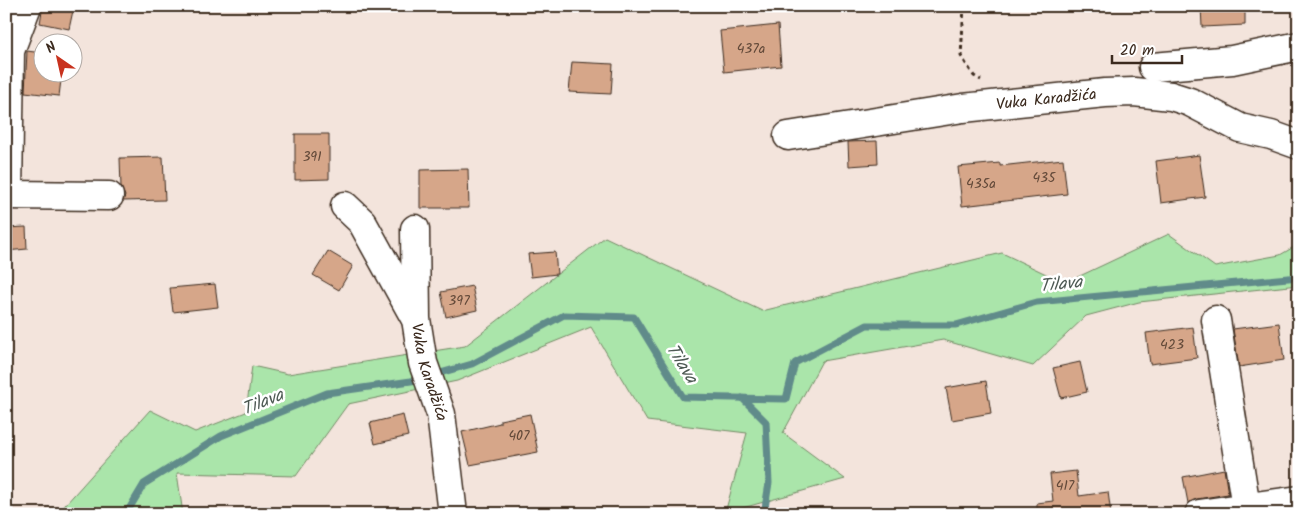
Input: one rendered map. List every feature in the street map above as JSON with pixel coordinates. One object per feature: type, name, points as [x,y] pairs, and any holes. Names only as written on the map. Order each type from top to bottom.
[{"type":"street","points":[[27,6],[10,52],[7,195],[109,196]]},
{"type":"street","points":[[1154,67],[1232,60],[1299,46]]},
{"type":"street","name":"Vuka Karadžića","points":[[788,136],[963,108],[1105,93],[1134,92],[1171,96],[1190,102],[1240,128],[1299,144]]},
{"type":"street","points":[[345,206],[362,222],[416,320]]},
{"type":"street","name":"Vuka Karadžića","points":[[415,229],[416,320],[423,363],[442,414],[453,514]]},
{"type":"street","points":[[1216,320],[1246,507]]},
{"type":"street","points":[[1199,514],[1299,500]]},
{"type":"path","points":[[964,6],[961,56],[974,76],[988,85]]},
{"type":"green space","points":[[1169,234],[1215,267],[1280,255],[1299,244],[1299,285],[1139,302],[1086,316],[1033,366],[943,340],[822,361],[783,433],[845,479],[725,513],[747,433],[647,421],[591,327],[457,381],[348,404],[296,476],[177,473],[183,514],[57,514],[150,410],[195,432],[246,412],[252,366],[288,374],[465,346],[605,237],[762,311],[1002,253],[1065,283]]},
{"type":"building","points":[[43,6],[74,6],[69,29],[40,23]]},
{"type":"building","points":[[1201,6],[1245,6],[1245,25],[1202,27]]},
{"type":"building","points":[[778,25],[781,66],[724,72],[720,31]]},
{"type":"building","points":[[27,51],[32,52],[32,82],[61,82],[59,96],[25,92]]},
{"type":"building","points":[[572,62],[613,64],[611,94],[569,92]]},
{"type":"building","points":[[295,134],[329,134],[329,179],[295,180]]},
{"type":"building","points":[[877,141],[878,164],[849,166],[848,142]]},
{"type":"building","points":[[1199,155],[1205,197],[1161,203],[1156,161]]},
{"type":"building","points":[[163,157],[165,200],[123,201],[125,196],[121,187],[120,158]]},
{"type":"building","points":[[1063,159],[1067,194],[962,206],[958,167],[1000,163],[1000,166]]},
{"type":"building","points":[[468,169],[469,208],[420,208],[420,170]]},
{"type":"building","points":[[26,227],[27,249],[6,251],[6,228]]},
{"type":"building","points":[[328,251],[353,266],[339,290],[313,275]]},
{"type":"building","points":[[555,252],[557,274],[531,277],[528,254]]},
{"type":"building","points":[[215,284],[218,307],[173,312],[170,288]]},
{"type":"building","points":[[472,286],[477,310],[446,317],[441,292]]},
{"type":"building","points":[[1279,323],[1284,360],[1239,367],[1233,329]]},
{"type":"building","points":[[1193,327],[1197,358],[1150,364],[1146,333]]},
{"type":"building","points":[[1080,362],[1087,392],[1061,398],[1053,368]]},
{"type":"building","points":[[986,381],[991,413],[952,420],[946,388]]},
{"type":"building","points":[[530,414],[538,452],[470,465],[462,432],[500,423],[500,420]]},
{"type":"building","points":[[403,415],[408,436],[375,444],[370,423]]},
{"type":"building","points":[[1224,469],[1228,494],[1197,499],[1188,503],[1183,477]]},
{"type":"building","points":[[1076,471],[1079,496],[1108,492],[1111,514],[1037,514],[1037,503],[1053,501],[1050,474]]},
{"type":"waterway","name":"Tilava","points":[[433,375],[472,364],[564,315],[634,317],[683,397],[786,399],[795,363],[867,325],[956,325],[1037,302],[1299,277]]},
{"type":"waterway","name":"Tilava","points":[[126,514],[144,484],[221,436],[327,393],[422,378]]},
{"type":"waterway","points":[[742,398],[766,422],[769,483],[764,514]]}]
